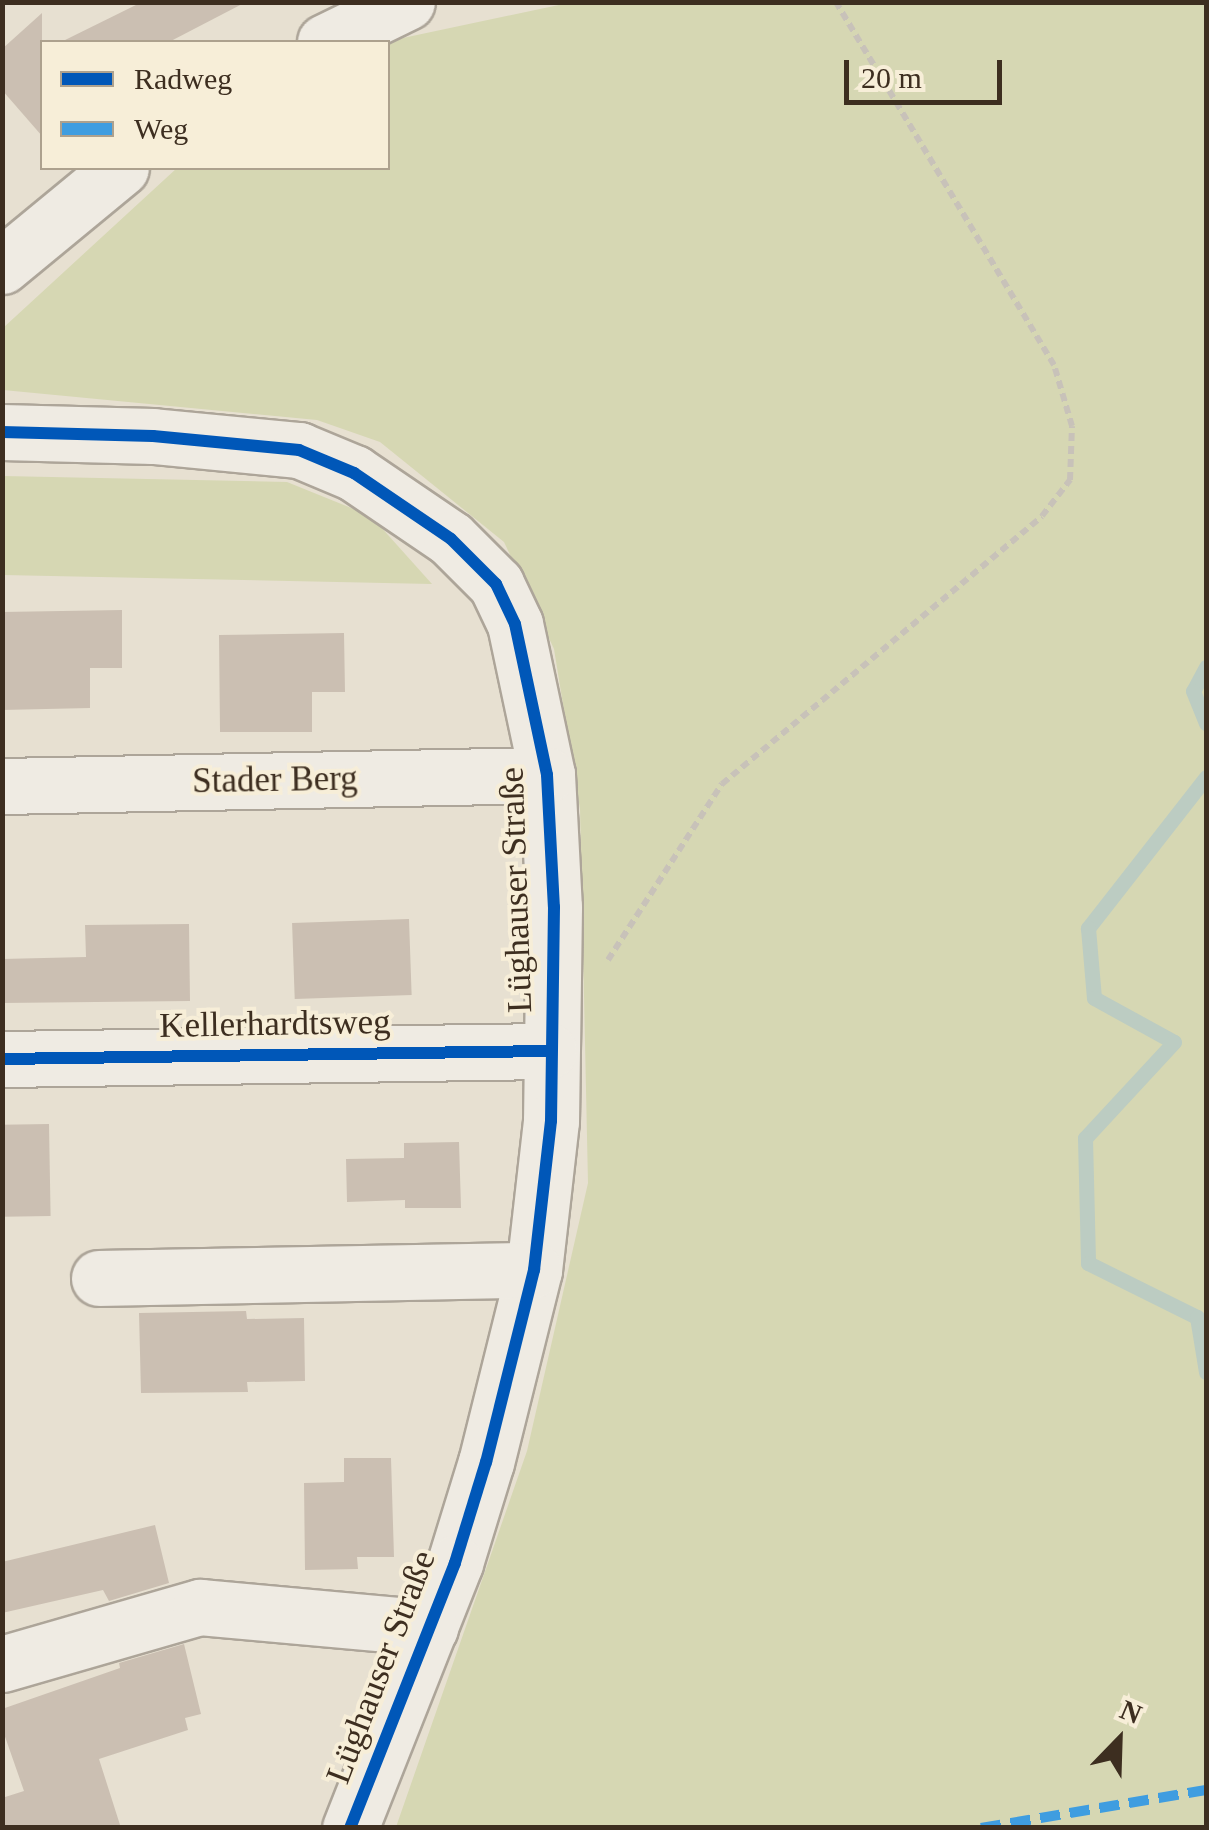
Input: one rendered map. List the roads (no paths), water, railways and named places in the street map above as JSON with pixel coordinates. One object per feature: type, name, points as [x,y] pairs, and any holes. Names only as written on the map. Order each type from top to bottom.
[{"type":"street","points":[[329,40],[407,2]]},
{"type":"street","points":[[2,266],[118,170]]},
{"type":"street","name":"Lüghauser Straße","points":[[2,432],[154,436],[300,450],[354,472],[451,538],[496,584],[515,624],[547,775],[556,982],[549,1051],[550,1121],[534,1270],[486,1462],[456,1563],[350,1828]]},
{"type":"street","name":"Stader Berg","points":[[2,786],[547,775]]},
{"type":"street","name":"Kellerhardtsweg","points":[[2,1058],[549,1051]]},
{"type":"street","points":[[98,1278],[534,1270]]},
{"type":"street","name":"Lüghauser Straße","points":[[2,1664],[200,1607],[430,1628]]},
{"type":"waterway","points":[[1206,667],[1193,691],[1206,723]]},
{"type":"waterway","points":[[1206,777],[1088,928],[1094,998],[1174,1042],[1085,1138],[1088,1263],[1197,1317],[1206,1372]]}]
